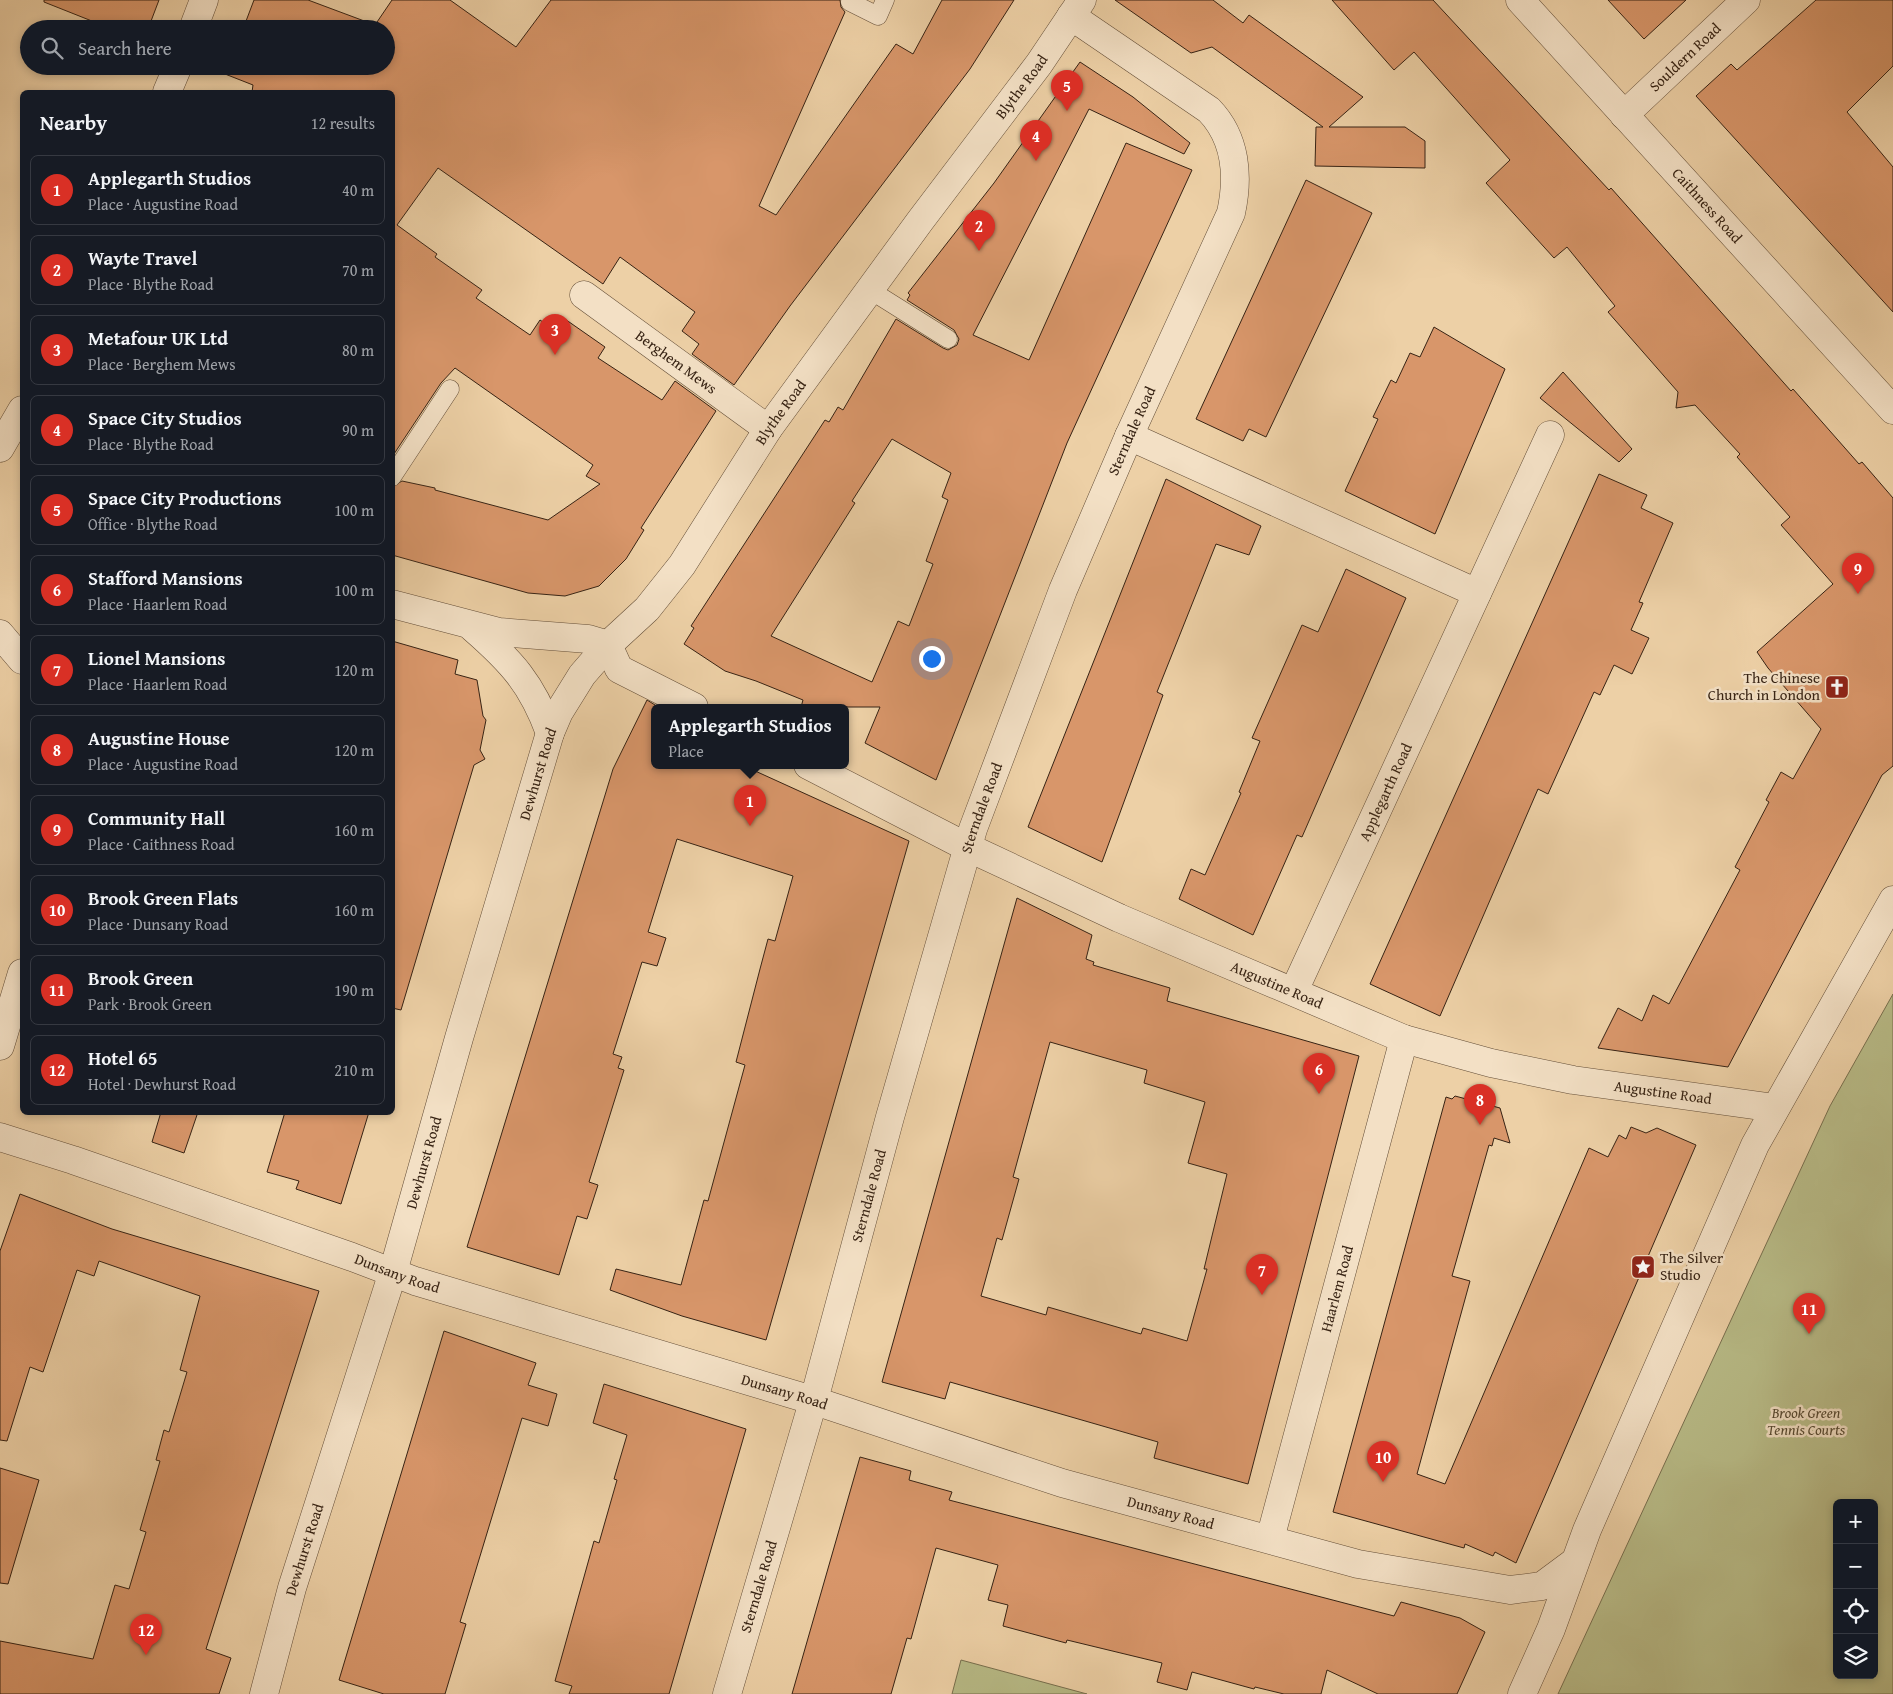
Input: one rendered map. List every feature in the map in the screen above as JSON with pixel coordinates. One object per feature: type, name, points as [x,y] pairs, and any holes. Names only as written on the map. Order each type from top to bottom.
[{"type":"street","points":[[196,20],[204,0]]},
{"type":"street","name":"Caithness Road","points":[[1520,0],[1893,410]]},
{"type":"street","name":"Souldern Road","points":[[1624,115],[1746,0]]},
{"type":"street","name":"Blythe Road","points":[[608,645],[647,609],[682,565],[768,430],[1033,72],[1076,8]]},
{"type":"street","name":"Sterndale Road","points":[[727,1694],[812,1400],[967,847],[1064,590],[1129,436],[1231,213],[1236,190],[1229,141],[1221,123],[1209,110],[1076,8]]},
{"type":"street","points":[[168,90],[174,75]]},
{"type":"street","name":"Berghem Mews","points":[[584,295],[768,430]]},
{"type":"street","points":[[0,448],[20,413]]},
{"type":"street","name":"Applegarth Road","points":[[1294,991],[1550,435]]},
{"type":"street","points":[[1129,436],[1477,593]]},
{"type":"street","points":[[395,605],[472,627],[499,632],[588,639],[608,645],[619,670],[688,704]]},
{"type":"street","points":[[472,627],[513,665],[528,684],[550,733]]},
{"type":"street","points":[[0,634],[20,658]]},
{"type":"street","name":"Dewhurst Road","points":[[264,1694],[292,1588],[393,1272],[459,1038],[550,733],[559,712],[582,675],[608,645]]},
{"type":"street","name":"Augustine Road","points":[[816,769],[967,847],[1119,918],[1404,1039],[1491,1063],[1573,1080],[1775,1108]]},
{"type":"street","points":[[1522,1694],[1551,1629],[1574,1563],[1755,1145],[1893,900]]},
{"type":"street","points":[[0,1046],[20,980]]},
{"type":"street","name":"Haarlem Road","points":[[1270,1539],[1404,1039]]},
{"type":"street","name":"Dunsany Road","points":[[0,1137],[73,1160],[393,1272],[415,1282],[812,1400],[1062,1483],[1358,1564],[1510,1590],[1542,1586],[1574,1563]]},
{"type":"lane","points":[[850,2],[878,16],[885,0]]},
{"type":"lane","points":[[870,290],[948,339]]},
{"type":"lane","points":[[395,472],[450,389]]},
{"type":"green space","name":"Brook Green Tennis Courts","points":[[1893,994],[1893,1694],[1558,1694],[1830,1106]]},
{"type":"green space","points":[[961,1660],[1087,1694],[952,1694]]},
{"type":"building","points":[[44,0],[159,0],[151,20],[89,20],[44,2]]},
{"type":"building","points":[[254,0],[308,0],[362,20],[246,20]]},
{"type":"building","points":[[392,0],[450,0],[516,47],[551,0],[840,0],[841,7],[845,12],[759,206],[776,215],[896,44],[913,54],[942,0],[1014,0],[970,69],[790,306],[734,385],[692,354],[699,344],[682,331],[695,312],[620,257],[603,284],[438,168],[397,225],[437,254],[435,257],[482,290],[476,298],[530,335],[540,320],[553,329],[562,317],[605,347],[598,358],[662,400],[675,381],[716,411],[641,528],[644,530],[626,559],[599,586],[565,596],[528,593],[395,556],[395,485],[402,481],[435,488],[435,490],[548,520],[600,484],[586,476],[593,465],[455,368],[441,383],[395,452],[395,90],[252,90],[253,85],[228,75],[395,75],[395,20],[378,20]]},
{"type":"building","points":[[1115,0],[1213,0],[1243,23],[1249,15],[1363,97],[1329,127],[1405,127],[1425,141],[1425,168],[1315,166],[1316,127],[1323,127],[1212,47],[1191,53]]},
{"type":"building","points":[[1332,0],[1433,0],[1609,190],[1611,188],[1791,391],[1793,389],[1859,464],[1862,462],[1893,498],[1893,766],[1882,775],[1728,1067],[1598,1048],[1618,1008],[1642,1021],[1653,995],[1669,1004],[1740,870],[1735,867],[1769,802],[1766,800],[1781,772],[1793,779],[1821,729],[1768,668],[1757,652],[1833,584],[1781,525],[1790,517],[1737,457],[1740,454],[1695,405],[1676,408],[1678,392],[1608,312],[1615,306],[1567,247],[1554,258],[1486,183],[1510,160],[1414,52],[1394,70]]},
{"type":"building","points":[[1608,0],[1686,0],[1644,39]]},
{"type":"building","points":[[1816,0],[1893,0],[1893,66],[1847,112],[1893,167],[1893,312],[1696,96],[1731,64],[1737,70]]},
{"type":"building","points":[[1080,62],[1133,97],[1190,143],[1184,154],[1089,109],[973,335],[1029,360],[1126,143],[1192,170],[1067,443],[936,780],[865,743],[880,707],[849,707],[849,704],[802,704],[803,700],[725,671],[684,644],[694,628],[691,626],[825,420],[829,422],[838,407],[843,410],[896,319],[943,348],[948,350],[957,345],[959,339],[954,330],[907,300],[910,295],[908,293],[994,183]],"holes":[[[892,439],[951,473],[942,497],[948,500],[926,561],[933,564],[909,626],[898,621],[872,682],[771,636],[855,503],[852,501]]]},
{"type":"building","points":[[1306,180],[1372,213],[1266,437],[1249,429],[1243,441],[1196,419]]},
{"type":"building","points":[[1434,327],[1505,369],[1435,534],[1345,491],[1378,419],[1373,417],[1391,380],[1396,383],[1410,353],[1420,357]]},
{"type":"building","points":[[1563,372],[1632,449],[1619,462],[1540,398]]},
{"type":"building","points":[[1599,474],[1647,495],[1641,508],[1673,523],[1639,602],[1643,603],[1631,630],[1649,638],[1632,674],[1614,665],[1600,695],[1594,692],[1548,794],[1538,789],[1440,1016],[1370,984]]},
{"type":"building","points":[[1166,479],[1261,526],[1249,555],[1216,544],[1157,692],[1163,695],[1102,862],[1028,827]]},
{"type":"building","points":[[1346,569],[1406,598],[1302,837],[1297,835],[1253,935],[1179,899],[1191,869],[1205,875],[1241,793],[1239,792],[1260,741],[1252,738],[1302,625],[1318,632]]},
{"type":"building","points":[[395,642],[458,660],[455,674],[477,680],[483,716],[486,720],[480,750],[485,759],[474,765],[401,1010],[395,1009]]},
{"type":"building","points":[[647,700],[653,704],[651,704],[651,769],[751,769],[909,841],[766,1340],[682,1316],[610,1290],[616,1269],[681,1285],[704,1200],[708,1201],[745,1065],[736,1062],[768,939],[775,941],[793,876],[677,839],[648,932],[666,938],[657,966],[642,962],[613,1054],[622,1057],[618,1068],[624,1070],[589,1182],[598,1185],[587,1219],[577,1216],[559,1275],[467,1247],[613,769]]},
{"type":"building","points":[[1017,898],[1092,935],[1086,959],[1094,962],[1093,965],[1170,988],[1167,1001],[1359,1056],[1248,1484],[1154,1458],[1158,1442],[950,1382],[945,1399],[882,1382]],"holes":[[[1050,1042],[1147,1070],[1144,1083],[1205,1102],[1188,1163],[1227,1174],[1204,1269],[1207,1269],[1187,1341],[1143,1328],[1141,1334],[1048,1307],[1046,1315],[981,1296],[997,1238],[1002,1240],[1019,1179],[1013,1177]]]},
{"type":"building","points":[[1455,1096],[1500,1108],[1510,1143],[1494,1138],[1492,1146],[1489,1145],[1452,1276],[1470,1281],[1417,1474],[1445,1484],[1589,1148],[1608,1157],[1619,1135],[1626,1139],[1631,1127],[1646,1133],[1657,1128],[1696,1145],[1516,1563],[1495,1552],[1493,1556],[1465,1544],[1464,1548],[1333,1512],[1446,1097],[1452,1099]]},
{"type":"building","points":[[160,1115],[197,1115],[184,1153],[152,1142]]},
{"type":"building","points":[[284,1115],[368,1115],[341,1204],[296,1189],[299,1181],[267,1172]]},
{"type":"building","points":[[20,1194],[112,1229],[319,1291],[206,1649],[231,1658],[219,1694],[0,1694],[0,1641],[93,1659],[115,1585],[129,1589],[146,1532],[140,1530],[160,1461],[156,1460],[164,1430],[169,1432],[187,1372],[180,1370],[200,1296],[99,1261],[94,1276],[77,1270],[43,1372],[30,1367],[7,1441],[0,1440],[0,1251]]},
{"type":"building","points":[[444,1331],[536,1363],[528,1385],[557,1394],[548,1426],[522,1418],[460,1622],[466,1624],[445,1694],[384,1694],[339,1680]]},
{"type":"building","points":[[604,1384],[746,1429],[669,1694],[569,1694],[572,1686],[555,1681],[594,1541],[599,1543],[617,1480],[614,1479],[627,1435],[593,1423]]},
{"type":"building","points":[[860,1457],[911,1471],[909,1480],[952,1492],[949,1500],[1394,1616],[1401,1602],[1460,1618],[1485,1632],[1457,1694],[1378,1694],[1327,1670],[1321,1694],[1284,1694],[1255,1687],[1254,1689],[1192,1672],[1187,1690],[1157,1682],[1162,1663],[1067,1640],[1066,1643],[1003,1626],[1008,1605],[988,1600],[998,1565],[936,1548],[911,1639],[907,1638],[891,1694],[792,1694]]},
{"type":"building","points":[[0,1468],[39,1480],[8,1584],[0,1583]]},
{"type":"place","name":"Space City Productions","points":[[1067,111]]},
{"type":"place","name":"Space City Studios","points":[[1036,161]]},
{"type":"place","name":"Wayte Travel","points":[[979,251]]},
{"type":"place","name":"Metafour UK Ltd","points":[[555,355]]},
{"type":"place","name":"Community Hall","points":[[1858,594]]},
{"type":"place","name":"The Chinese Church in London","points":[[1837,687]]},
{"type":"place","name":"Applegarth Studios","points":[[750,826]]},
{"type":"place","name":"Stafford Mansions","points":[[1319,1094]]},
{"type":"place","name":"Augustine House","points":[[1480,1125]]},
{"type":"place","name":"The Silver Studio","points":[[1643,1267]]},
{"type":"place","name":"Lionel Mansions","points":[[1262,1295]]},
{"type":"place","name":"Brook Green","points":[[1809,1334]]},
{"type":"place","name":"Brook Green Flats","points":[[1383,1482]]},
{"type":"place","name":"Hotel 65","points":[[146,1655]]}]
